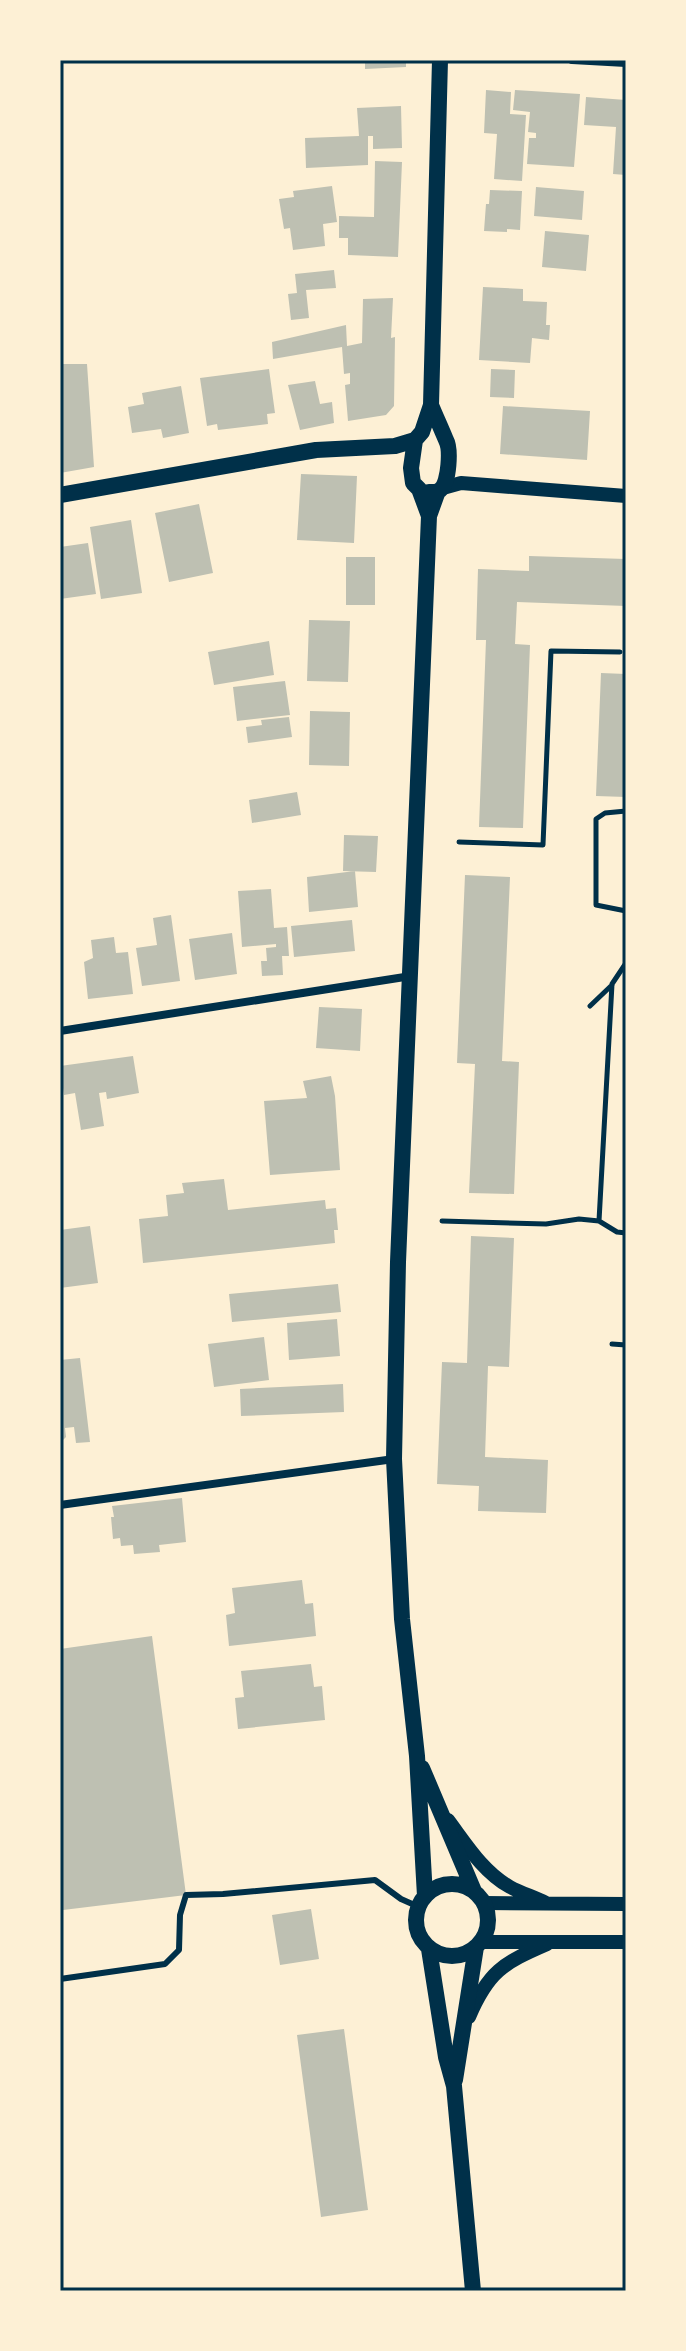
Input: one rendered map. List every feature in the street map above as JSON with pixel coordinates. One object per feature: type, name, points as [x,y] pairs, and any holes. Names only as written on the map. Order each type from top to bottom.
[{"type":"main road","points":[[440,60],[431,405],[412,458],[413,483],[419,489],[425,492],[443,484]]},
{"type":"main road","points":[[431,405],[448,447],[443,484],[429,516],[398,1262],[394,1459],[402,1619],[417,1756],[422,1902],[417,1927],[429,1949],[444,2045],[454,2086],[473,2291]]},
{"type":"main road","points":[[60,495],[316,450],[395,446],[418,436],[441,432]]},
{"type":"main road","points":[[395,446],[412,458]]},
{"type":"main road","points":[[419,489],[429,516]]},
{"type":"main road","points":[[417,1756],[488,1916],[487,1930],[479,1944],[454,2086]]},
{"type":"main road","points":[[422,1902],[440,1886],[452,1884],[462,1886],[479,1897]]},
{"type":"main road","points":[[429,1949],[450,1956],[462,1955],[479,1944]]},
{"type":"street","points":[[572,60],[626,63]]},
{"type":"street","points":[[443,484],[626,496]]},
{"type":"street","points":[[60,1031],[411,976]]},
{"type":"street","points":[[60,1505],[394,1459]]},
{"type":"street","points":[[438,1806],[480,1863],[494,1876],[546,1903]]},
{"type":"street","points":[[479,1897],[546,1903],[626,1904]]},
{"type":"street","points":[[463,2032],[479,1993],[492,1975],[509,1962],[552,1941]]},
{"type":"street","points":[[479,1944],[626,1942]]},
{"type":"lane","points":[[60,1979],[165,1964],[179,1950],[180,1915],[186,1895],[375,1880],[401,1899],[422,1902]]},
{"type":"path","points":[[459,842],[543,845],[551,651],[620,652]]},
{"type":"path","points":[[625,909],[596,905],[596,819],[605,813],[626,811]]},
{"type":"path","points":[[590,1006],[612,984],[626,963]]},
{"type":"path","points":[[599,1221],[612,984]]},
{"type":"path","points":[[442,1221],[546,1224],[579,1219],[599,1221],[617,1232],[626,1233]]},
{"type":"path","points":[[612,1344],[626,1345]]},
{"type":"building","points":[[365,60],[406,60],[406,67],[365,69]]},
{"type":"building","points":[[486,90],[511,92],[510,114],[526,115],[522,181],[494,179],[497,134],[484,133]]},
{"type":"building","points":[[515,90],[580,94],[574,167],[527,164],[529,138],[536,138],[536,133],[528,132],[530,112],[513,110]]},
{"type":"building","points":[[586,97],[626,100],[626,175],[613,174],[616,127],[584,125]]},
{"type":"building","points":[[401,106],[402,148],[373,149],[373,136],[368,136],[368,165],[306,168],[305,138],[359,136],[357,108]]},
{"type":"building","points":[[375,161],[402,162],[398,257],[348,255],[348,238],[339,238],[339,216],[374,217]]},
{"type":"building","points":[[332,186],[337,222],[323,224],[325,246],[293,250],[290,228],[284,229],[279,199],[294,197],[293,191]]},
{"type":"building","points":[[536,187],[584,191],[582,220],[534,216]]},
{"type":"building","points":[[490,190],[522,191],[520,230],[484,231]]},
{"type":"building","points":[[545,231],[589,235],[586,271],[542,267]]},
{"type":"building","points":[[334,270],[336,288],[306,290],[309,318],[291,320],[288,294],[297,293],[295,274]]},
{"type":"building","points":[[483,287],[523,289],[523,301],[547,302],[549,340],[532,338],[530,363],[479,360]]},
{"type":"building","points":[[393,298],[394,406],[386,415],[348,421],[345,385],[350,384],[350,373],[344,374],[342,347],[273,359],[272,342],[346,325],[347,346],[362,343],[363,299]]},
{"type":"building","points":[[60,364],[87,364],[94,467],[60,473],[60,420],[63,415]]},
{"type":"building","points":[[269,369],[275,413],[267,414],[268,424],[218,430],[217,424],[207,426],[200,378]]},
{"type":"building","points":[[491,369],[515,370],[514,398],[490,397]]},
{"type":"building","points":[[315,381],[320,404],[332,402],[334,423],[300,430],[288,385]]},
{"type":"building","points":[[181,386],[189,433],[163,438],[161,429],[132,433],[128,407],[144,404],[142,393]]},
{"type":"building","points":[[503,406],[590,411],[587,460],[500,454]]},
{"type":"building","points":[[301,474],[357,476],[354,543],[297,540]]},
{"type":"building","points":[[199,504],[213,573],[169,582],[155,513]]},
{"type":"building","points":[[131,520],[142,593],[101,599],[90,527]]},
{"type":"building","points":[[88,543],[96,594],[60,599],[60,547]]},
{"type":"building","points":[[529,556],[626,559],[626,606],[517,602],[515,644],[530,645],[523,828],[479,827],[486,640],[476,640],[478,569],[529,571]]},
{"type":"building","points":[[346,557],[375,557],[375,605],[346,605]]},
{"type":"building","points":[[309,620],[350,621],[348,682],[307,681]]},
{"type":"building","points":[[269,641],[274,675],[214,685],[208,652]]},
{"type":"building","points":[[601,673],[626,674],[626,797],[596,796]]},
{"type":"building","points":[[285,681],[290,715],[237,721],[233,687]]},
{"type":"building","points":[[310,711],[350,712],[349,766],[309,765]]},
{"type":"building","points":[[289,717],[292,737],[248,743],[246,727],[262,725],[261,720]]},
{"type":"building","points":[[297,792],[301,815],[252,823],[249,800]]},
{"type":"building","points":[[344,835],[378,836],[376,872],[343,871]]},
{"type":"building","points":[[355,871],[358,907],[309,912],[307,877]]},
{"type":"building","points":[[465,875],[510,877],[502,1061],[519,1062],[514,1194],[469,1193],[475,1064],[457,1063]]},
{"type":"building","points":[[271,889],[274,928],[287,927],[289,956],[282,956],[283,975],[262,976],[261,961],[267,961],[266,948],[276,947],[276,944],[242,947],[238,891]]},
{"type":"building","points":[[171,915],[180,981],[142,986],[136,948],[157,945],[153,918]]},
{"type":"building","points":[[352,920],[355,951],[294,957],[291,926]]},
{"type":"building","points":[[232,933],[237,974],[195,980],[189,939]]},
{"type":"building","points":[[114,937],[116,953],[128,952],[133,994],[88,999],[84,962],[93,958],[91,940]]},
{"type":"building","points":[[319,1007],[362,1009],[360,1051],[316,1048]]},
{"type":"building","points":[[133,1056],[139,1093],[107,1099],[106,1092],[99,1093],[104,1126],[81,1130],[75,1093],[64,1095],[60,1066]]},
{"type":"building","points":[[331,1076],[340,1170],[270,1175],[264,1101],[307,1098],[303,1081]]},
{"type":"building","points":[[224,1179],[228,1210],[325,1200],[326,1209],[336,1208],[338,1230],[334,1230],[335,1243],[143,1263],[139,1219],[168,1216],[166,1195],[184,1193],[182,1183]]},
{"type":"building","points":[[90,1226],[98,1283],[60,1288],[60,1230]]},
{"type":"building","points":[[471,1236],[514,1238],[509,1367],[488,1366],[485,1457],[548,1460],[546,1513],[478,1511],[479,1486],[437,1484],[442,1362],[467,1363]]},
{"type":"building","points":[[338,1284],[341,1312],[232,1322],[229,1294]]},
{"type":"building","points":[[337,1319],[340,1356],[289,1360],[287,1323]]},
{"type":"building","points":[[264,1337],[269,1380],[214,1387],[208,1344]]},
{"type":"building","points":[[80,1358],[90,1442],[76,1443],[74,1427],[65,1428],[66,1437],[60,1443],[60,1360]]},
{"type":"building","points":[[343,1384],[344,1412],[241,1416],[240,1389]]},
{"type":"building","points":[[182,1498],[186,1542],[159,1545],[160,1552],[134,1554],[133,1545],[121,1546],[120,1538],[113,1539],[112,1506]]},
{"type":"building","points":[[302,1580],[305,1604],[313,1603],[316,1636],[229,1646],[226,1615],[235,1613],[232,1588]]},
{"type":"building","points":[[152,1636],[186,1895],[63,1910],[60,1892],[60,1649]]},
{"type":"building","points":[[311,1664],[314,1687],[322,1686],[325,1720],[238,1729],[235,1698],[244,1697],[241,1671]]},
{"type":"building","points":[[311,1909],[319,1959],[280,1965],[272,1915]]},
{"type":"building","points":[[344,2029],[368,2210],[321,2217],[297,2035]]}]
